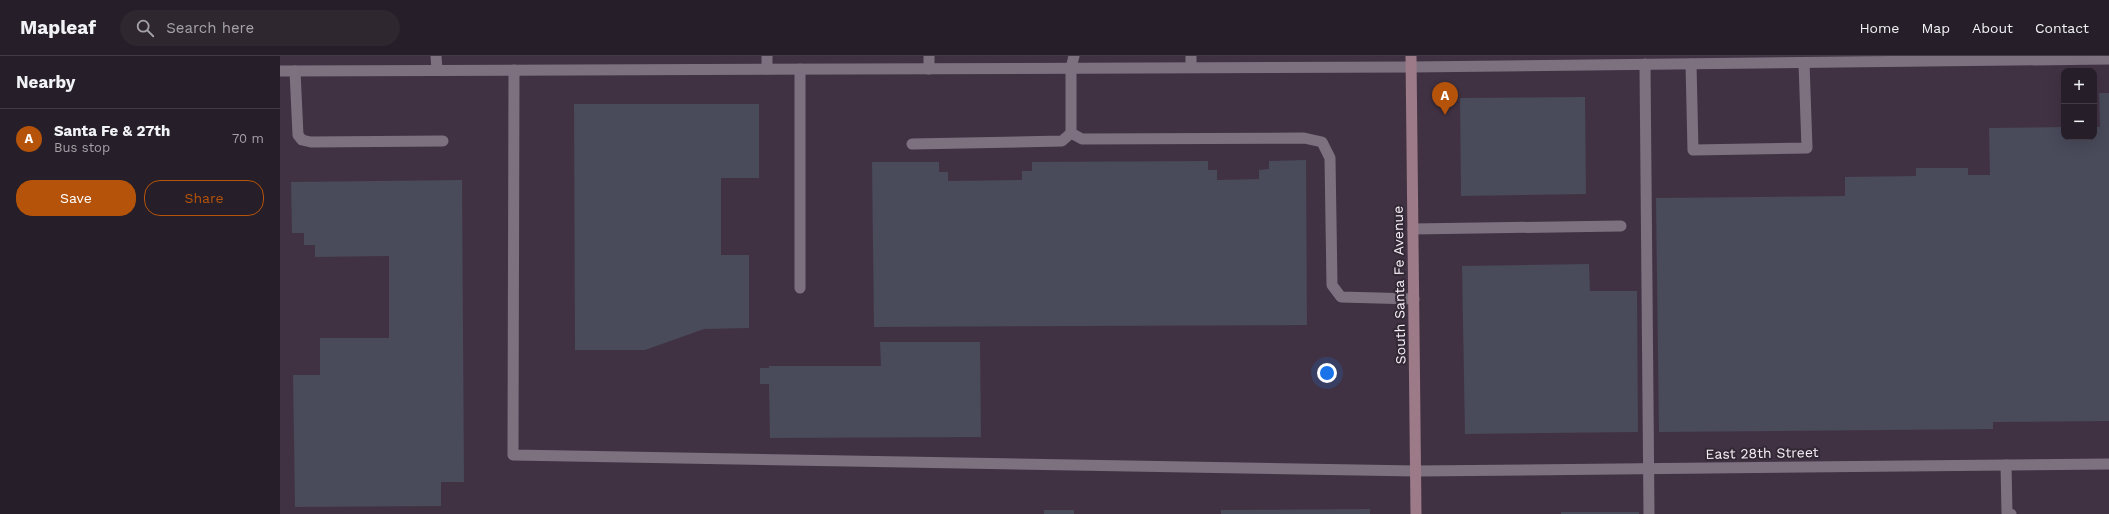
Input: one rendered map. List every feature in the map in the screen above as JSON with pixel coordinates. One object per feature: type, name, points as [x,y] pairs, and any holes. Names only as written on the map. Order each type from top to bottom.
[{"type":"main road","name":"South Santa Fe Avenue","points":[[1411,61],[1416,514]]},
{"type":"street","points":[[436,56],[437,70]]},
{"type":"street","points":[[767,56],[767,69]]},
{"type":"street","points":[[929,56],[929,69]]},
{"type":"street","points":[[912,144],[1062,141],[1071,133],[1071,68],[1074,56]]},
{"type":"street","points":[[280,71],[1071,68],[1191,62],[1411,61],[1691,64],[2109,59]]},
{"type":"street","points":[[1691,64],[1693,150],[1807,148],[1804,63]]},
{"type":"street","points":[[1645,64],[1649,514]]},
{"type":"street","points":[[800,69],[800,288]]},
{"type":"street","name":"East 28th Street","points":[[514,70],[513,455],[1416,471],[1649,470],[2109,464]]},
{"type":"street","points":[[295,71],[298,135],[302,140],[311,142],[443,141]]},
{"type":"street","points":[[1071,133],[1082,139],[1304,138],[1322,142],[1330,158],[1332,285],[1341,297],[1414,300]]},
{"type":"street","points":[[1413,229],[1621,226]]},
{"type":"street","points":[[2006,466],[2007,513],[2011,514]]},
{"type":"shaded area","points":[[280,56],[2109,56],[2109,514],[280,514]]},
{"type":"building","points":[[2099,93],[2109,93],[2109,421],[1993,422],[1993,429],[1659,432],[1656,198],[1845,196],[1845,177],[1916,176],[1916,168],[1968,168],[1968,175],[1990,175],[1989,128],[2061,127],[2061,140],[2097,140],[2097,127],[2100,127]]},
{"type":"building","points":[[1585,97],[1586,194],[1461,196],[1460,98]]},
{"type":"building","points":[[574,104],[759,104],[759,178],[721,178],[721,255],[749,255],[749,328],[704,329],[645,350],[575,350]]},
{"type":"building","points":[[1306,160],[1307,325],[874,327],[872,162],[939,162],[939,172],[948,172],[948,181],[1022,180],[1022,171],[1032,171],[1032,162],[1208,161],[1208,170],[1217,170],[1217,180],[1259,179],[1259,170],[1269,169],[1269,161]]},
{"type":"building","points":[[462,180],[464,482],[441,482],[441,506],[295,507],[293,375],[320,375],[320,338],[389,338],[389,256],[315,257],[315,245],[304,245],[304,233],[292,233],[291,182]]},
{"type":"building","points":[[1589,264],[1590,291],[1637,291],[1638,432],[1465,434],[1462,266]]},
{"type":"building","points":[[880,342],[980,342],[981,437],[770,438],[769,384],[760,384],[760,368],[769,368],[769,366],[881,366]]},
{"type":"building","points":[[1370,509],[1370,514],[1221,514],[1221,510]]},
{"type":"building","points":[[1044,510],[1074,510],[1074,514],[1044,514]]},
{"type":"building","points":[[1561,512],[1639,512],[1639,514],[1561,514]]},
{"type":"place","name":"Santa Fe & 27th","points":[[1445,115]]}]
